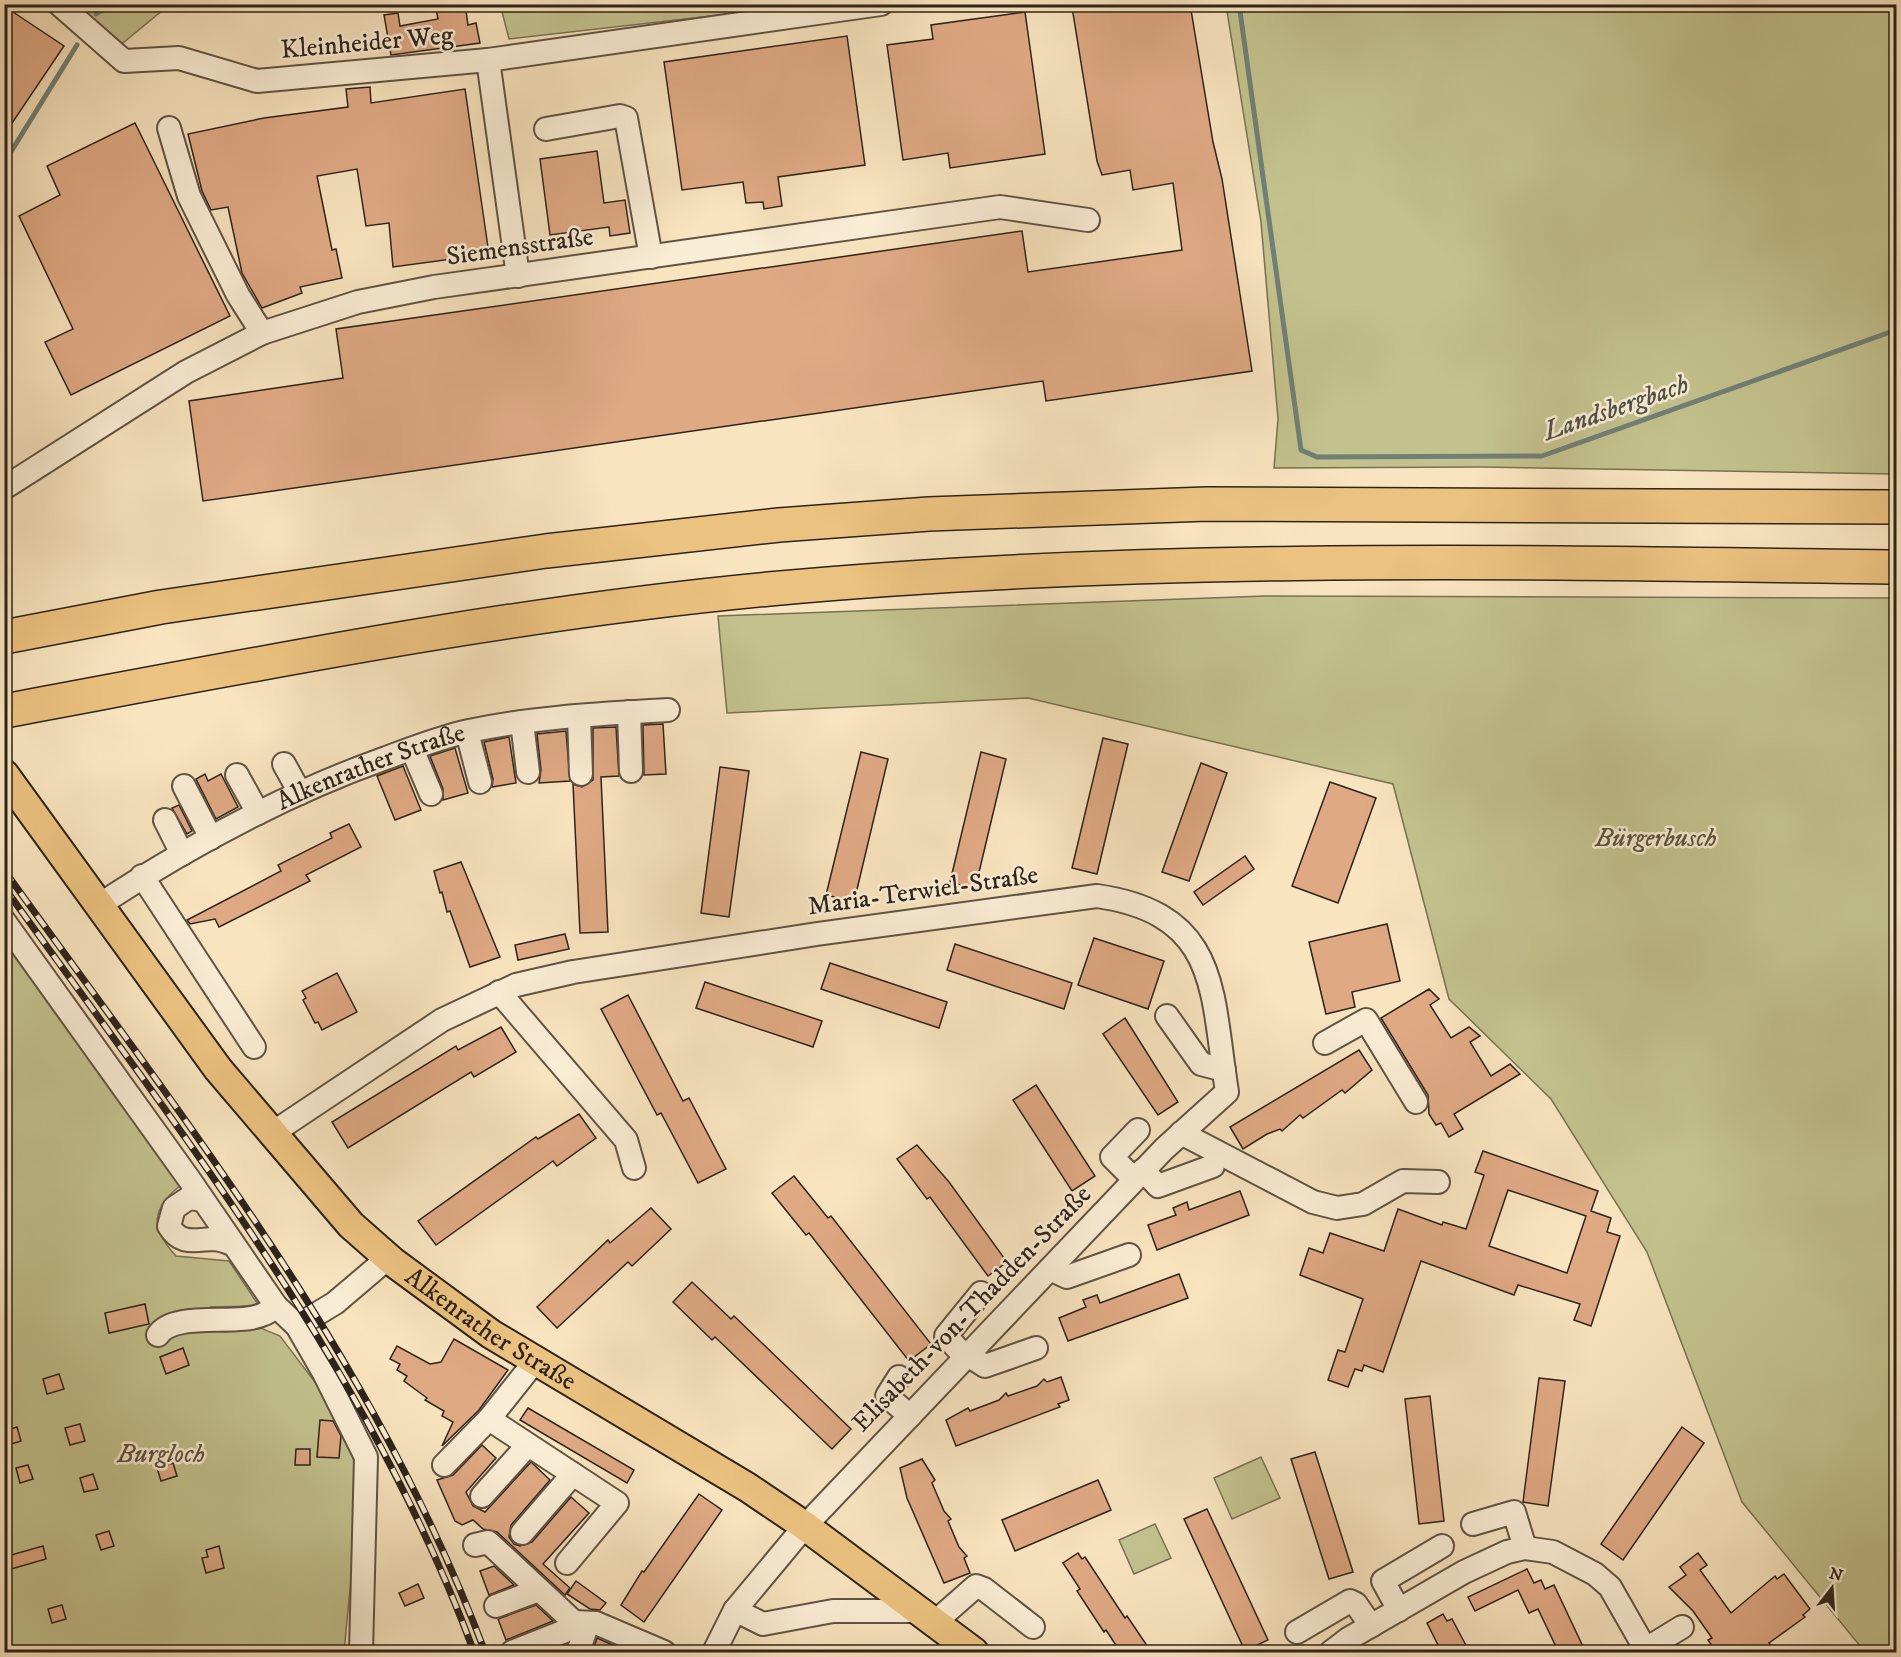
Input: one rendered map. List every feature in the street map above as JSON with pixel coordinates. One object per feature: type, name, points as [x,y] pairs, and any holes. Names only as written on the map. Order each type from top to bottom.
[{"type":"highway","points":[[4,637],[161,608],[546,551],[768,526],[907,516],[1207,504],[1896,507]]},
{"type":"highway","points":[[4,711],[354,647],[530,619],[846,582],[1004,571],[1290,561],[1896,567]]},
{"type":"main road","name":"Alkenrather Straße","points":[[4,774],[218,1069],[271,1134],[351,1225],[388,1258],[491,1334],[709,1464],[805,1526],[974,1653]]},
{"type":"street","name":"Kleinheider Weg","points":[[59,4],[123,61],[179,58],[257,81],[488,60],[518,276]]},
{"type":"street","points":[[488,60],[881,4]]},
{"type":"street","points":[[546,129],[620,116],[626,118],[651,257]]},
{"type":"street","points":[[169,128],[189,196],[238,296],[262,333]]},
{"type":"street","name":"Siemensstraße","points":[[4,488],[186,372],[262,333],[358,302],[434,287],[1000,207],[1088,219]]},
{"type":"street","name":"Alkenrather Straße","points":[[99,905],[142,876],[258,813],[300,793],[412,749],[467,732],[522,722],[668,710]]},
{"type":"street","points":[[629,712],[631,771]]},
{"type":"street","points":[[579,716],[581,774]]},
{"type":"street","points":[[522,722],[528,772]]},
{"type":"street","points":[[467,732],[480,782]]},
{"type":"street","points":[[412,749],[432,794]]},
{"type":"street","points":[[284,764],[300,793]]},
{"type":"street","points":[[237,775],[258,813]]},
{"type":"street","points":[[184,786],[211,838]]},
{"type":"street","points":[[165,820],[182,854]]},
{"type":"street","points":[[142,876],[254,1047]]},
{"type":"street","name":"Maria-Terwiel-Straße","points":[[271,1134],[442,1020],[499,992],[584,971],[823,933],[1097,896],[1141,907],[1164,918],[1192,942],[1209,978],[1216,1004],[1226,1081]]},
{"type":"street","points":[[4,921],[189,1179],[276,1306],[297,1326],[324,1373],[366,1457],[362,1653]]},
{"type":"street","points":[[499,992],[626,1140],[634,1168]]},
{"type":"street","points":[[1167,1016],[1201,1064],[1226,1081]]},
{"type":"street","points":[[1325,1043],[1366,1020],[1416,1102]]},
{"type":"street","name":"Elisabeth-von-Thadden-Straße","points":[[714,1653],[735,1610],[805,1526],[1181,1133],[1226,1081]]},
{"type":"street","points":[[1138,1130],[1112,1157],[1158,1186],[1213,1166]]},
{"type":"street","points":[[1181,1133],[1313,1202],[1337,1208],[1363,1204],[1403,1181],[1438,1182]]},
{"type":"street","points":[[203,1200],[189,1198],[174,1208],[169,1226],[175,1235],[185,1241],[216,1239],[233,1244]]},
{"type":"street","points":[[1050,1269],[1067,1277],[1129,1255]]},
{"type":"street","points":[[297,1326],[334,1303],[388,1258]]},
{"type":"street","points":[[981,1293],[946,1336],[967,1357],[985,1366],[1036,1348]]},
{"type":"street","points":[[158,1335],[163,1328],[177,1324],[263,1315],[276,1306]]},
{"type":"street","points":[[444,1465],[489,1419],[536,1360]]},
{"type":"street","points":[[898,1377],[886,1396],[910,1416]]},
{"type":"street","points":[[489,1419],[617,1503],[567,1563]]},
{"type":"street","points":[[482,1496],[528,1445]]},
{"type":"street","points":[[522,1533],[573,1474]]},
{"type":"street","points":[[1473,1524],[1514,1512],[1525,1548]]},
{"type":"street","points":[[475,1545],[488,1542],[539,1590],[581,1622]]},
{"type":"street","points":[[1399,1610],[1383,1581],[1442,1546]]},
{"type":"street","points":[[1331,1653],[1371,1626],[1464,1572],[1507,1552],[1525,1548],[1553,1552],[1595,1574],[1610,1587],[1646,1651],[1682,1627]]},
{"type":"street","points":[[735,1610],[763,1623],[833,1611],[926,1617],[976,1586],[984,1589],[1033,1627]]},
{"type":"street","points":[[496,1606],[539,1590]]},
{"type":"street","points":[[1297,1632],[1350,1601],[1356,1604],[1371,1626]]},
{"type":"street","points":[[578,1653],[581,1622]]},
{"type":"street","points":[[512,1652],[565,1631],[581,1622],[596,1623],[635,1647],[664,1653]]},
{"type":"green space","points":[[500,4],[807,5],[509,39]]},
{"type":"green space","points":[[72,5],[169,5],[118,47]]},
{"type":"green space","points":[[1226,5],[1896,5],[1896,474],[1481,467],[1274,468],[1278,419],[1261,222]]},
{"type":"green space","name":"Bürgerbusch","points":[[1265,596],[1896,598],[1896,1652],[1865,1652],[1742,1502],[1647,1252],[1551,1099],[1449,999],[1393,784],[1028,698],[727,713],[718,616]]},
{"type":"green space","name":"Burgloch","points":[[4,931],[185,1182],[166,1199],[160,1208],[158,1226],[167,1245],[176,1256],[229,1261],[259,1306],[210,1307],[280,1336],[343,1419],[360,1485],[344,1652],[5,1652]]},
{"type":"green space","points":[[1261,1457],[1280,1498],[1232,1519],[1214,1478]]},
{"type":"green space","points":[[1155,1524],[1171,1558],[1134,1574],[1119,1540]]},
{"type":"building","points":[[465,4],[468,25],[476,23],[480,43],[391,55],[384,15],[398,13],[400,26],[438,19],[436,9]]},
{"type":"building","points":[[1090,4],[1190,4],[1213,142],[1222,179],[1252,371],[1046,401],[1043,381],[203,501],[189,401],[343,378],[336,329],[1022,231],[1028,272],[1182,250],[1173,183],[1133,190],[1130,170],[1102,175],[1097,161],[1072,7]]},
{"type":"building","points":[[4,6],[64,46],[4,135]]},
{"type":"building","points":[[1025,12],[1045,154],[950,168],[948,153],[903,160],[887,45],[933,39],[931,25]]},
{"type":"building","points":[[847,36],[865,165],[778,177],[782,206],[764,209],[763,202],[746,203],[743,182],[682,190],[664,62]]},
{"type":"building","points":[[370,87],[371,103],[465,89],[489,254],[393,267],[389,223],[366,226],[357,169],[317,176],[332,250],[336,249],[342,278],[300,287],[302,293],[262,308],[242,273],[228,207],[211,210],[202,191],[188,134],[264,118],[348,107],[346,89]]},
{"type":"building","points":[[135,123],[230,316],[71,395],[45,342],[73,329],[19,216],[60,195],[47,166]]},
{"type":"building","points":[[597,151],[604,203],[625,200],[630,233],[610,236],[609,227],[550,235],[540,159]]},
{"type":"building","points":[[663,724],[666,774],[644,775],[643,725]]},
{"type":"building","points":[[616,727],[619,776],[601,777],[608,932],[580,933],[573,784],[582,787],[593,780],[593,728]]},
{"type":"building","points":[[566,731],[570,781],[539,783],[541,770],[537,734]]},
{"type":"building","points":[[509,737],[516,783],[492,787],[493,779],[484,742]]},
{"type":"building","points":[[1103,738],[1128,744],[1097,874],[1072,868]]},
{"type":"building","points":[[455,748],[468,793],[443,800],[443,789],[430,756]]},
{"type":"building","points":[[861,752],[888,759],[854,902],[826,895]]},
{"type":"building","points":[[981,752],[1006,759],[975,889],[950,882]]},
{"type":"building","points":[[1201,763],[1227,773],[1189,881],[1162,872]]},
{"type":"building","points":[[403,766],[421,810],[395,820],[377,776]]},
{"type":"building","points":[[720,767],[749,771],[729,917],[701,913]]},
{"type":"building","points":[[205,774],[208,781],[221,774],[238,807],[216,819],[196,779]]},
{"type":"building","points":[[1330,782],[1376,798],[1338,903],[1292,886]]},
{"type":"building","points":[[179,805],[192,831],[187,834],[172,808]]},
{"type":"building","points":[[349,824],[361,847],[306,875],[310,881],[219,927],[215,919],[190,924],[187,920],[281,871],[278,865],[332,838],[330,833]]},
{"type":"building","points":[[1245,856],[1254,869],[1203,905],[1194,892]]},
{"type":"building","points":[[461,862],[500,957],[470,967],[450,911],[447,912],[434,871]]},
{"type":"building","points":[[1387,924],[1400,981],[1352,992],[1355,1007],[1326,1014],[1309,942]]},
{"type":"building","points":[[565,934],[569,949],[518,960],[515,945]]},
{"type":"building","points":[[1094,938],[1164,961],[1148,1009],[1078,985]]},
{"type":"building","points":[[955,944],[1072,983],[1064,1009],[947,970]]},
{"type":"building","points":[[830,963],[947,1002],[939,1028],[821,989]]},
{"type":"building","points":[[337,973],[357,1012],[322,1030],[318,1022],[315,1023],[303,1000],[306,998],[302,991]]},
{"type":"building","points":[[705,982],[822,1021],[813,1047],[696,1008]]},
{"type":"building","points":[[1429,989],[1439,999],[1430,1005],[1451,1038],[1469,1027],[1480,1036],[1470,1042],[1491,1076],[1510,1064],[1520,1074],[1454,1114],[1463,1129],[1449,1137],[1441,1123],[1436,1125],[1429,1114],[1428,1095],[1381,1018]]},
{"type":"building","points":[[628,995],[683,1101],[689,1098],[726,1169],[698,1183],[661,1113],[657,1115],[601,1009]]},
{"type":"building","points":[[1125,1018],[1178,1102],[1158,1115],[1103,1034]]},
{"type":"building","points":[[501,1027],[516,1052],[474,1077],[471,1072],[348,1148],[332,1122],[456,1046],[458,1050]]},
{"type":"building","points":[[1359,1050],[1372,1070],[1345,1093],[1342,1090],[1303,1118],[1300,1115],[1282,1131],[1280,1129],[1267,1134],[1243,1149],[1230,1127]]},
{"type":"building","points":[[1036,1085],[1095,1176],[1072,1191],[1013,1100]]},
{"type":"building","points":[[579,1114],[596,1138],[557,1166],[553,1161],[436,1245],[418,1221],[536,1137],[538,1139]]},
{"type":"building","points":[[917,1145],[949,1182],[1007,1262],[988,1276],[930,1197],[927,1199],[897,1159]]},
{"type":"building","points":[[1483,1151],[1598,1191],[1591,1211],[1611,1218],[1607,1232],[1620,1236],[1591,1326],[1574,1320],[1580,1304],[1518,1285],[1514,1295],[1421,1261],[1383,1372],[1364,1365],[1362,1371],[1355,1369],[1348,1387],[1328,1380],[1338,1350],[1345,1352],[1363,1299],[1300,1275],[1309,1248],[1323,1253],[1330,1233],[1384,1251],[1398,1209],[1442,1225],[1443,1222],[1466,1229],[1484,1175],[1475,1172]],"holes":[[[1508,1190],[1586,1216],[1567,1273],[1489,1246]]]},
{"type":"building","points":[[794,1176],[828,1218],[831,1216],[931,1344],[909,1361],[809,1233],[806,1235],[772,1193]]},
{"type":"building","points":[[1240,1191],[1249,1215],[1157,1250],[1148,1225],[1176,1215],[1173,1208],[1187,1202],[1189,1210]]},
{"type":"building","points":[[651,1208],[671,1229],[632,1266],[628,1262],[557,1328],[537,1307],[608,1240],[610,1243]]},
{"type":"building","points":[[1179,1274],[1188,1298],[1068,1341],[1059,1318],[1086,1307],[1083,1300],[1097,1295],[1100,1303]]},
{"type":"building","points":[[692,1282],[731,1319],[734,1316],[851,1429],[832,1449],[715,1337],[712,1340],[673,1302]]},
{"type":"building","points":[[145,1304],[149,1324],[109,1333],[105,1313]]},
{"type":"building","points":[[454,1339],[508,1370],[479,1410],[442,1446],[453,1422],[442,1416],[444,1411],[425,1400],[427,1398],[404,1381],[407,1376],[397,1370],[400,1364],[390,1359],[397,1346],[430,1364],[441,1362]]},
{"type":"building","points":[[183,1348],[189,1365],[166,1374],[160,1357]]},
{"type":"building","points":[[59,1374],[64,1389],[47,1394],[43,1379]]},
{"type":"building","points":[[1061,1377],[1069,1400],[1058,1404],[1060,1407],[956,1446],[946,1420],[968,1408],[970,1411],[999,1400],[1006,1393],[1008,1396],[1037,1386],[1044,1379],[1047,1382]]},
{"type":"building","points":[[1539,1378],[1565,1381],[1548,1506],[1523,1502]]},
{"type":"building","points":[[1430,1396],[1444,1521],[1419,1524],[1405,1399]]},
{"type":"building","points":[[528,1408],[634,1470],[627,1483],[520,1420]]},
{"type":"building","points":[[320,1420],[333,1421],[341,1436],[339,1458],[317,1457]]},
{"type":"building","points":[[80,1424],[85,1441],[70,1445],[65,1428]]},
{"type":"building","points":[[17,1427],[21,1441],[8,1445],[4,1431]]},
{"type":"building","points":[[1682,1427],[1704,1443],[1623,1560],[1601,1544]]},
{"type":"building","points":[[482,1445],[496,1458],[466,1492],[473,1506],[485,1512],[531,1462],[550,1480],[511,1525],[509,1537],[514,1544],[520,1546],[532,1542],[571,1497],[589,1513],[543,1564],[570,1588],[565,1595],[497,1532],[483,1529],[473,1520],[462,1525],[455,1521],[437,1480],[453,1475]]},
{"type":"building","points":[[296,1449],[310,1449],[310,1465],[295,1465]]},
{"type":"building","points":[[1315,1452],[1353,1572],[1329,1579],[1291,1459]]},
{"type":"building","points":[[922,1459],[935,1480],[932,1483],[944,1511],[951,1519],[948,1521],[959,1547],[967,1556],[964,1558],[970,1573],[944,1583],[907,1498],[900,1468]]},
{"type":"building","points":[[173,1463],[177,1476],[161,1481],[157,1468]]},
{"type":"building","points":[[28,1465],[33,1479],[20,1483],[16,1468]]},
{"type":"building","points":[[93,1474],[98,1489],[84,1492],[80,1478]]},
{"type":"building","points":[[1098,1480],[1111,1510],[1015,1551],[1002,1520]]},
{"type":"building","points":[[699,1494],[722,1510],[644,1622],[621,1605],[642,1571],[644,1572]]},
{"type":"building","points":[[1207,1509],[1268,1640],[1245,1651],[1184,1519]]},
{"type":"building","points":[[109,1531],[114,1546],[101,1550],[96,1535]]},
{"type":"building","points":[[43,1546],[46,1559],[4,1571],[4,1557]]},
{"type":"building","points":[[219,1546],[224,1568],[206,1573],[202,1558],[208,1557],[206,1550]]},
{"type":"building","points":[[1078,1553],[1082,1559],[1085,1557],[1125,1618],[1127,1616],[1152,1653],[1121,1653],[1106,1630],[1104,1632],[1077,1591],[1080,1589],[1063,1563]]},
{"type":"building","points":[[1698,1553],[1707,1565],[1700,1570],[1731,1613],[1775,1576],[1777,1579],[1784,1574],[1810,1609],[1803,1615],[1805,1617],[1769,1643],[1776,1653],[1717,1653],[1708,1640],[1712,1638],[1693,1611],[1669,1587],[1686,1575],[1680,1567]]},
{"type":"building","points":[[494,1566],[514,1585],[489,1595],[480,1571]]},
{"type":"building","points":[[1527,1569],[1534,1583],[1541,1580],[1545,1589],[1554,1585],[1586,1653],[1559,1653],[1538,1609],[1529,1613],[1518,1590],[1475,1611],[1468,1597]]},
{"type":"building","points":[[576,1581],[606,1603],[600,1610],[590,1609],[567,1594]]},
{"type":"building","points":[[418,1584],[424,1598],[405,1606],[399,1593]]},
{"type":"building","points":[[62,1605],[66,1619],[52,1623],[48,1609]]},
{"type":"building","points":[[536,1605],[553,1621],[506,1640],[498,1619]]},
{"type":"building","points":[[1443,1614],[1447,1621],[1452,1619],[1470,1653],[1442,1653],[1427,1623]]},
{"type":"building","points":[[597,1638],[617,1647],[615,1653],[592,1653]]},
{"type":"waterway","points":[[96,14],[112,4]]},
{"type":"waterway","name":"Landsbergbach","points":[[1239,4],[1301,450],[1317,457],[1542,456],[1896,330]]},
{"type":"waterway","points":[[4,163],[77,45]]},
{"type":"railway","points":[[4,870],[207,1151],[271,1245],[332,1342],[389,1441],[440,1544],[485,1652]]},
{"type":"railway","points":[[4,887],[202,1161],[265,1254],[325,1349],[381,1447],[431,1548],[474,1652]]}]
